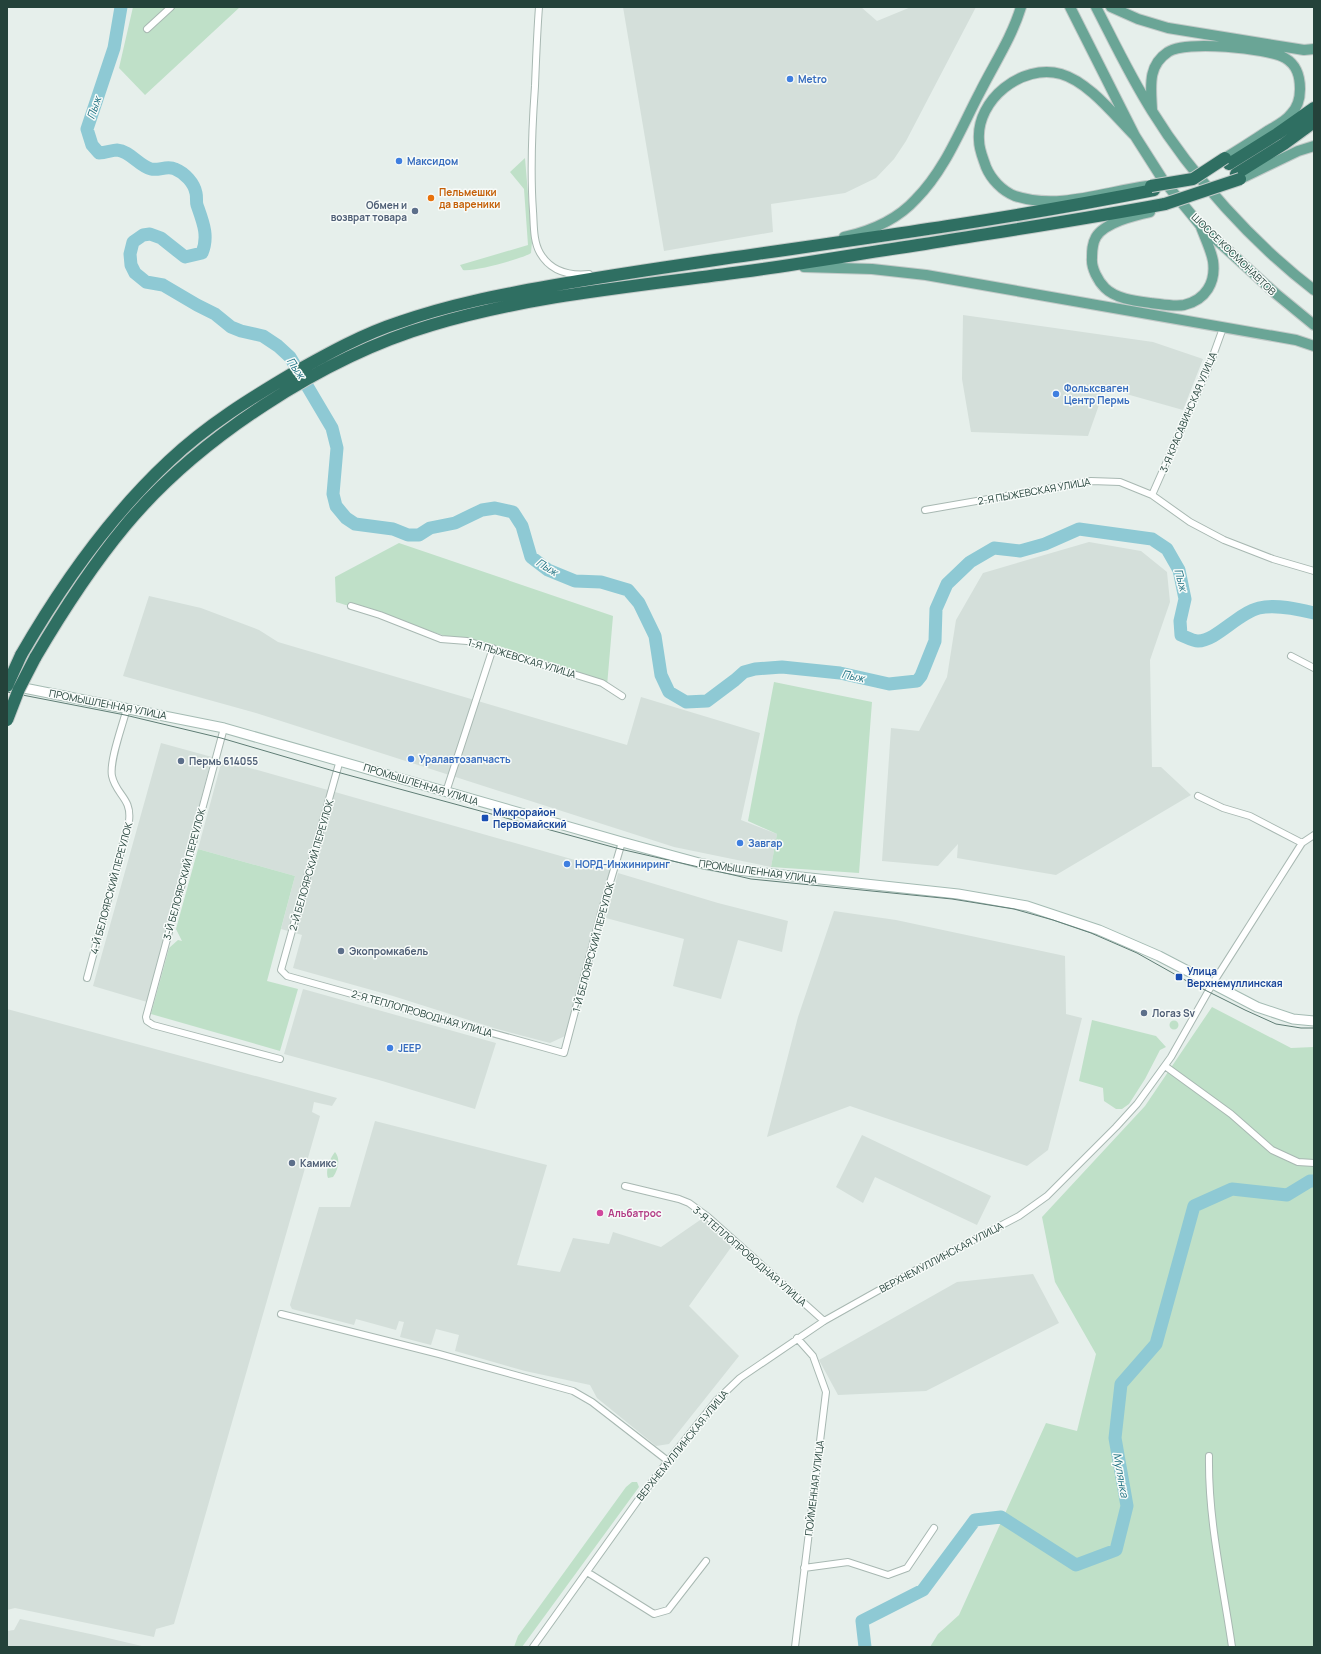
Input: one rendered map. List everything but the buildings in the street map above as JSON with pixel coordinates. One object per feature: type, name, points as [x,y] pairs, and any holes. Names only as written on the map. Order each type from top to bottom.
[{"type":"highway","points":[[7,720],[19,689],[62,611],[125,525],[154,494],[208,445],[260,408],[283,386],[324,356],[362,337],[442,309],[515,293],[639,271],[789,250],[1075,206],[1193,179],[1277,134],[1314,108]]},
{"type":"highway","points":[[7,685],[21,655],[42,619],[80,562],[118,513],[169,460],[242,404],[330,367],[400,335],[460,317],[517,304],[586,293],[744,272],[1166,206],[1238,176],[1314,122]]},
{"type":"main road","points":[[789,250],[871,230],[889,221],[916,200],[937,173],[951,148],[1011,32],[1021,7]]},
{"type":"main road","name":"ШОССЕ КОСМОНАВТОВ","points":[[1070,7],[1135,136],[1163,180],[1200,225],[1275,294],[1314,324]]},
{"type":"main road","points":[[1096,7],[1152,112],[1184,158],[1236,220],[1297,278],[1314,290]]},
{"type":"main road","points":[[1111,7],[1138,19],[1168,28],[1304,50],[1314,49]]},
{"type":"main road","points":[[1152,112],[1152,73],[1156,64],[1169,51],[1195,46],[1232,48],[1271,53],[1285,58],[1296,67],[1300,79],[1298,103],[1291,115],[1227,161]]},
{"type":"main road","points":[[1135,136],[1092,93],[1076,81],[1061,74],[1045,73],[1028,75],[1013,82],[1000,91],[989,104],[982,121],[979,140],[982,157],[990,176],[1001,187],[1014,196],[1038,201],[1059,201],[1153,188]]},
{"type":"main road","points":[[1238,176],[1298,151],[1314,146]]},
{"type":"main road","points":[[1166,206],[1123,219],[1108,226],[1096,236],[1092,249],[1092,263],[1098,279],[1106,289],[1131,300],[1165,305],[1184,305],[1196,301],[1206,293],[1212,283],[1214,273],[1213,260],[1200,225]]},
{"type":"main road","points":[[744,272],[811,267],[872,269],[934,277],[1296,340],[1314,346]]},
{"type":"main road","points":[[1297,278],[1314,280]]},
{"type":"street","points":[[147,28],[171,7]]},
{"type":"street","points":[[540,7],[530,179],[534,234],[539,252],[546,263],[553,268],[562,272],[576,275],[639,271]]},
{"type":"street","name":"3-Я КРАСАВИНСКАЯ УЛИЦА","points":[[1152,495],[1210,364],[1223,328]]},
{"type":"street","name":"2-Я ПЫЖЕВСКАЯ УЛИЦА","points":[[925,510],[1091,481],[1120,482],[1152,495],[1190,522],[1224,540],[1274,559],[1314,571]]},
{"type":"street","name":"1-Я ПЫЖЕВСКАЯ УЛИЦА","points":[[351,606],[380,615],[441,639],[467,641],[493,648],[602,683],[622,696]]},
{"type":"street","points":[[446,792],[493,648]]},
{"type":"street","points":[[1291,656],[1314,668]]},
{"type":"street","name":"ПРОМЫШЛЕННАЯ УЛИЦА","points":[[7,685],[224,728],[703,864],[736,870],[958,894],[1027,906],[1099,930],[1159,956],[1213,983],[1257,1008],[1293,1019],[1314,1021]]},
{"type":"street","name":"4-Й БЕЛОЯРСКИЙ ПЕРЕУЛОК","points":[[87,978],[129,821],[129,806],[115,783],[112,769],[127,708]]},
{"type":"street","name":"3-Й БЕЛОЯРСКИЙ ПЕРЕУЛОК","points":[[224,728],[146,1014],[147,1021],[153,1025],[280,1059]]},
{"type":"street","name":"2-Й БЕЛОЯРСКИЙ ПЕРЕУЛОК","points":[[281,970],[340,760]]},
{"type":"street","points":[[1198,796],[1224,808],[1250,816],[1302,843]]},
{"type":"street","name":"ВЕРХНЕМУЛЛИНСКАЯ УЛИЦА","points":[[533,1647],[668,1461],[716,1400],[740,1378],[824,1321],[897,1280],[1019,1216],[1048,1196],[1070,1175],[1137,1104],[1165,1066],[1213,983],[1302,843],[1314,834]]},
{"type":"street","name":"1-Й БЕЛОЯРСКИЙ ПЕРЕУЛОК","points":[[564,1053],[622,842]]},
{"type":"street","name":"2-Я ТЕПЛОПРОВОДНАЯ УЛИЦА","points":[[281,970],[287,976],[564,1053]]},
{"type":"street","points":[[1165,1066],[1231,1114],[1272,1150],[1298,1162],[1314,1163]]},
{"type":"street","name":"3-Я ТЕПЛОПРОВОДНАЯ УЛИЦА","points":[[625,1186],[679,1199],[689,1203],[708,1217],[824,1321]]},
{"type":"street","points":[[280,1314],[446,1356],[573,1391],[592,1402],[668,1461]]},
{"type":"street","name":"ПОЙМЕННАЯ УЛИЦА","points":[[795,1647],[826,1392],[813,1356],[797,1338]]},
{"type":"street","points":[[1209,1456],[1209,1486],[1218,1558],[1232,1647]]},
{"type":"street","points":[[804,1568],[848,1562],[888,1575],[907,1568],[934,1528]]},
{"type":"street","points":[[586,1572],[654,1614],[668,1610],[706,1561]]},
{"type":"shaded area","points":[[623,7],[861,7],[877,21],[911,7],[976,7],[906,141],[894,159],[876,178],[845,193],[771,204],[773,232],[664,251]]},
{"type":"shaded area","points":[[963,315],[1153,342],[1203,359],[1183,410],[1105,388],[1088,436],[971,432],[962,379]]},
{"type":"shaded area","points":[[1089,542],[1141,551],[1167,572],[1170,602],[1150,660],[1152,767],[1161,767],[1191,795],[1056,875],[957,858],[958,844],[938,866],[882,861],[891,728],[919,731],[947,677],[956,620],[983,573]]},
{"type":"shaded area","points":[[149,596],[201,608],[259,630],[278,642],[627,745],[641,697],[760,733],[741,820],[777,834],[771,867],[674,847],[256,713],[123,676]]},
{"type":"shaded area","points":[[161,743],[212,757],[147,1002],[93,986]]},
{"type":"shaded area","points":[[222,760],[610,870],[565,1036],[550,1043],[497,1029],[393,996],[293,968],[302,935],[281,929],[295,876],[198,849]]},
{"type":"shaded area","points":[[618,873],[718,903],[788,921],[782,952],[738,940],[721,999],[673,986],[684,939],[606,918]]},
{"type":"shaded area","points":[[834,911],[896,920],[1065,956],[1066,1014],[1082,1018],[1048,1150],[1027,1166],[850,1106],[767,1137],[798,1017]]},
{"type":"shaded area","name":"JEEP","points":[[303,989],[496,1043],[475,1109],[379,1080],[284,1054]]},
{"type":"shaded area","points":[[7,1009],[337,1098],[332,1106],[314,1102],[312,1112],[320,1116],[174,1624],[156,1629],[154,1637],[15,1608],[7,1610]]},
{"type":"shaded area","points":[[375,1121],[547,1165],[517,1265],[560,1272],[573,1238],[609,1244],[613,1232],[661,1247],[703,1218],[732,1246],[689,1306],[739,1356],[669,1444],[656,1446],[597,1398],[590,1385],[525,1371],[455,1351],[459,1335],[436,1329],[431,1345],[400,1337],[404,1322],[399,1321],[396,1330],[356,1319],[354,1325],[292,1309],[290,1305],[319,1207],[350,1207]]},
{"type":"shaded area","points":[[862,1135],[991,1196],[977,1225],[875,1177],[863,1203],[836,1187]]},
{"type":"shaded area","points":[[1033,1274],[1059,1323],[926,1391],[838,1395],[819,1360],[957,1282]]},
{"type":"shaded area","points":[[20,1619],[146,1647],[7,1647],[7,1631],[14,1630]]},
{"type":"green space","points":[[133,7],[240,7],[145,95],[119,68]]},
{"type":"green space","points":[[525,158],[532,242],[531,253],[526,256],[477,269],[463,270],[460,265],[528,245],[524,189],[510,172]]},
{"type":"green space","points":[[399,543],[613,616],[607,686],[336,602],[335,577]]},
{"type":"green space","points":[[774,682],[872,702],[859,873],[771,867],[777,834],[748,821]]},
{"type":"green space","points":[[198,849],[295,876],[267,981],[298,989],[280,1051],[151,1014],[169,948],[178,940],[182,941],[176,929]]},
{"type":"green space","points":[[1212,1007],[1291,1048],[1314,1047],[1314,1647],[930,1647],[938,1634],[959,1615],[1046,1423],[1077,1431],[1096,1354],[1055,1282],[1042,1217],[1145,1106]]},
{"type":"green space","points":[[1092,1020],[1156,1036],[1166,1047],[1160,1050],[1145,1079],[1129,1104],[1122,1109],[1116,1109],[1104,1101],[1103,1088],[1079,1081]]},
{"type":"green space","points":[[1174,1020],[1179,1025],[1174,1030],[1169,1025]]},
{"type":"green space","points":[[335,1152],[338,1158],[337,1168],[333,1177],[328,1178],[328,1165]]},
{"type":"green space","points":[[632,1482],[637,1482],[639,1487],[522,1647],[514,1647],[518,1636],[626,1487]]},
{"type":"waterway","name":"Пыж","points":[[121,7],[114,48],[87,129],[92,145],[99,153],[115,150],[122,151],[142,165],[151,169],[172,168],[182,173],[191,182],[195,189],[197,204],[205,235],[202,253],[185,257],[161,238],[150,234],[143,235],[133,242],[130,254],[131,265],[135,273],[146,282],[163,285],[215,314],[231,327],[263,336],[278,346],[290,357],[332,428],[337,448],[333,494],[336,506],[346,518],[355,524],[393,529],[408,535],[419,535],[430,528],[455,523],[482,510],[495,508],[513,512],[522,526],[531,557],[548,570],[575,581],[601,582],[628,590],[639,603],[655,636],[661,675],[669,692],[686,702],[707,701],[744,672],[755,669],[782,667],[840,673],[889,684],[917,681],[921,676],[935,641],[936,609],[947,584],[970,562],[994,548],[1020,551],[1045,544],[1079,529],[1152,539],[1167,549],[1179,570],[1185,599],[1180,621],[1181,635],[1192,640],[1205,640],[1212,637],[1243,615],[1259,608],[1280,607],[1314,613]]},
{"type":"waterway","name":"Мулянка","points":[[865,1647],[862,1621],[923,1590],[975,1520],[1001,1517],[1076,1565],[1116,1550],[1127,1506],[1115,1438],[1121,1384],[1156,1344],[1194,1206],[1232,1189],[1287,1195],[1310,1181],[1314,1181]]},
{"type":"tram line","points":[[7,692],[125,715],[221,738],[337,772],[620,849],[751,879],[952,899],[1014,909],[1091,933],[1137,953],[1185,980],[1276,1024],[1301,1028],[1314,1028]]},
{"type":"place","name":"Metro","points":[[790,79]]},
{"type":"place","name":"Максидом","points":[[399,161]]},
{"type":"place","name":"Пельмешки да вареники","points":[[431,198]]},
{"type":"place","name":"Обмен и возврат товара","points":[[415,211]]},
{"type":"place","name":"Фольксваген Центр Пермь","points":[[1056,394]]},
{"type":"place","name":"Уралавтозапчасть","points":[[411,759]]},
{"type":"place","name":"Пермь 614055","points":[[181,761]]},
{"type":"place","name":"Микрорайон Первомайский","points":[[485,818]]},
{"type":"place","name":"Завгар","points":[[740,843]]},
{"type":"place","name":"НОРД-Инжиниринг","points":[[567,864]]},
{"type":"place","name":"Экопромкабель","points":[[341,951]]},
{"type":"place","name":"Улица Верхнемуллинская","points":[[1179,977]]},
{"type":"place","name":"Логаз Sv","points":[[1144,1013]]},
{"type":"place","name":"JEEP","points":[[390,1048]]},
{"type":"place","name":"Камикс","points":[[292,1163]]},
{"type":"place","name":"Альбатрос","points":[[600,1213]]}]
